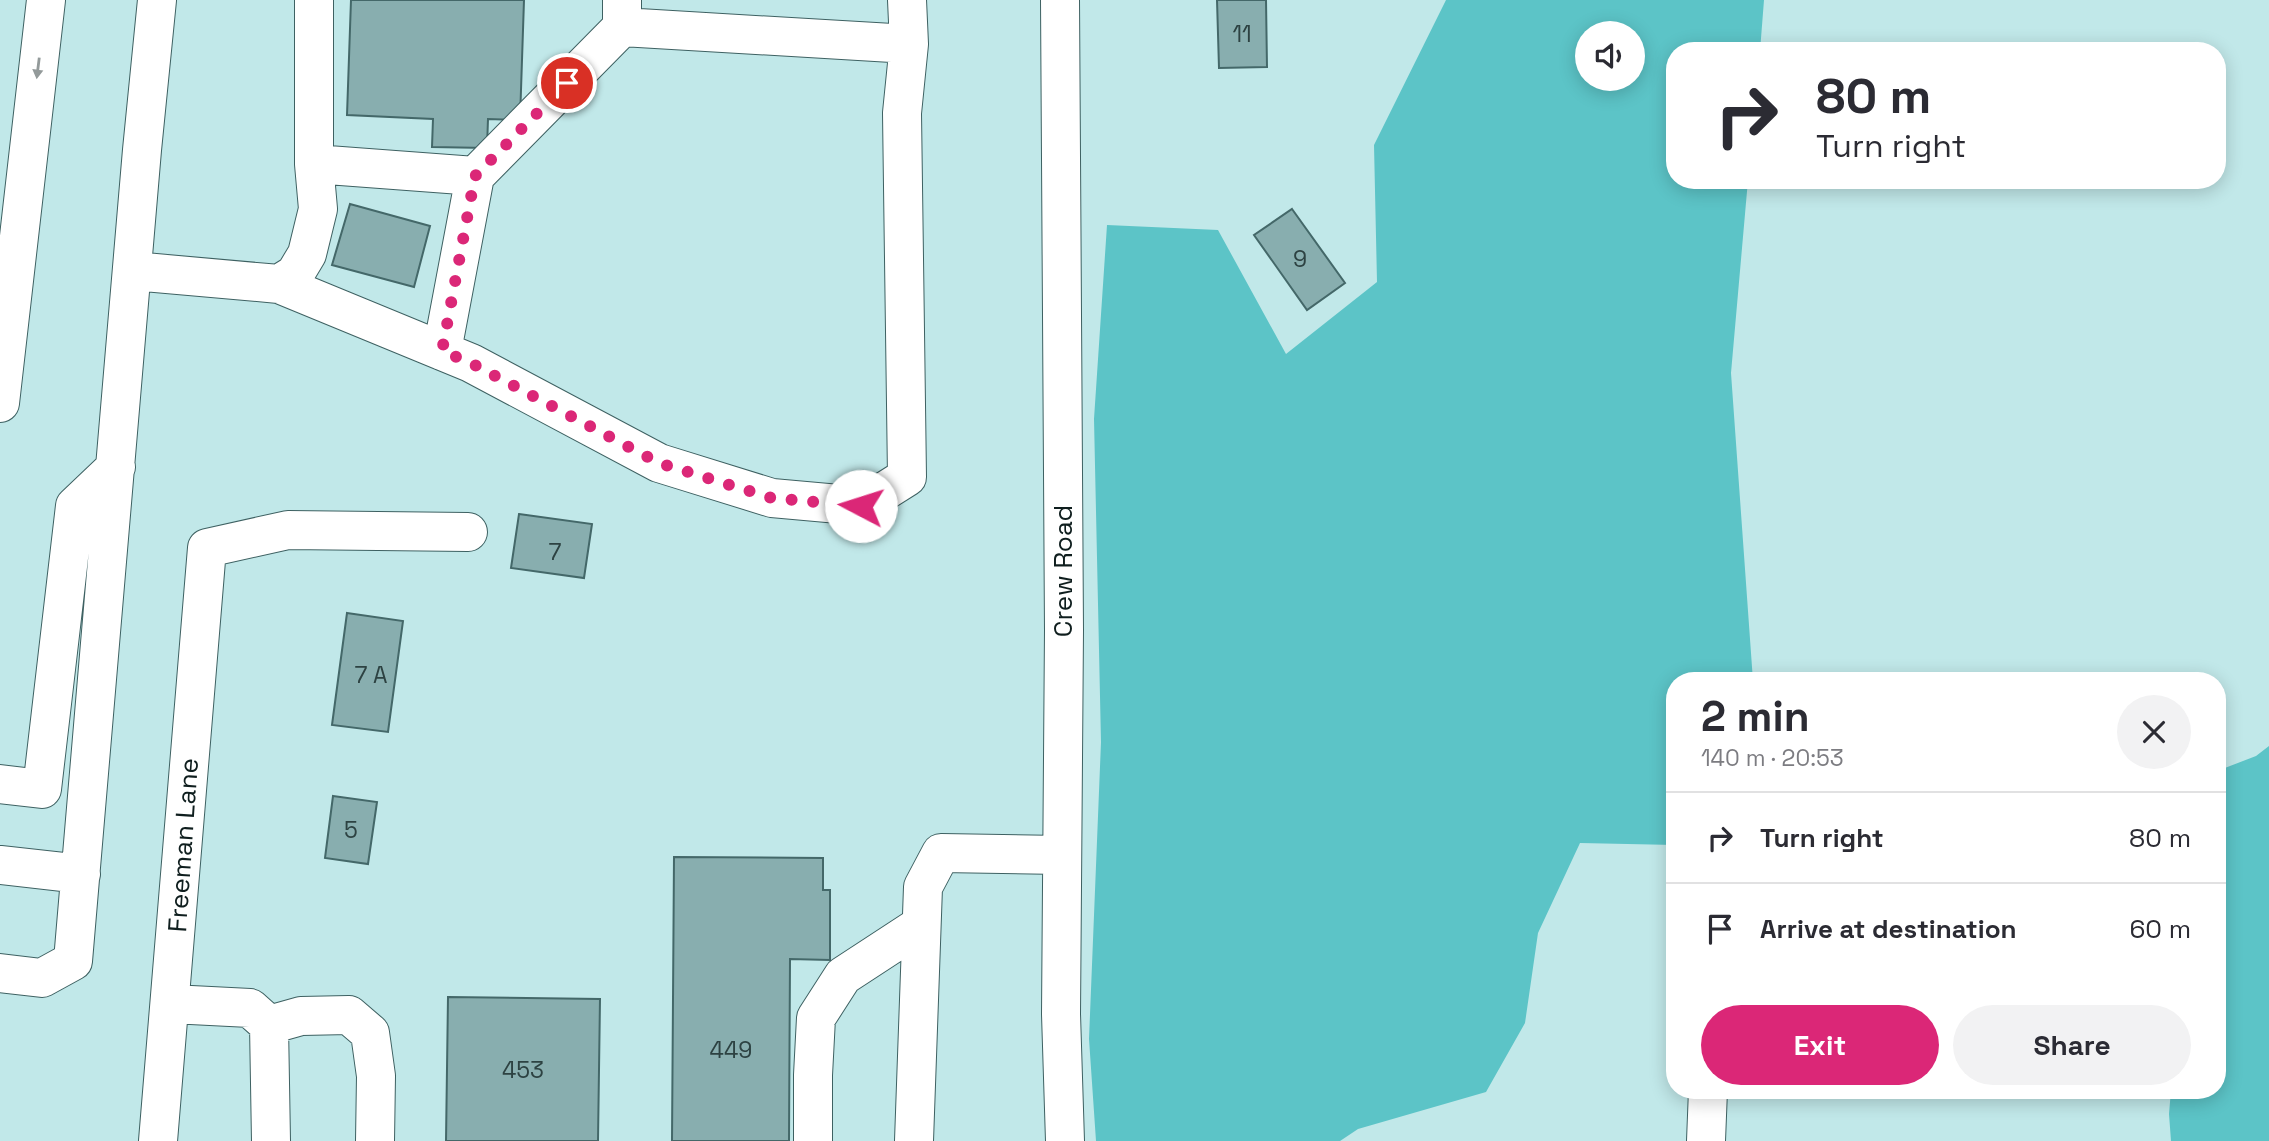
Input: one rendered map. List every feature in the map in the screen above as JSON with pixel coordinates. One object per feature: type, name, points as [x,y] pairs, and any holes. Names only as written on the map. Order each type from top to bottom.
[{"type":"street","points":[[0,403],[46,0]]},
{"type":"street","points":[[0,972],[42,978],[73,961],[157,0]]},
{"type":"street","points":[[279,284],[295,274],[307,254],[318,209],[314,164],[314,0]]},
{"type":"street","points":[[133,271],[279,284],[471,363],[659,463],[772,498],[861,506],[907,477],[902,113],[909,44],[907,0]]},
{"type":"street","name":"Crew Road","points":[[1060,0],[1064,616],[1060,1014],[1065,1141]]},
{"type":"street","points":[[442,351],[475,176],[622,14],[909,44]]},
{"type":"street","points":[[314,164],[475,176]]},
{"type":"street","points":[[0,783],[41,789],[75,506],[116,467]]},
{"type":"street","name":"Freeman Lane","points":[[158,1141],[207,548],[288,530],[468,532]]},
{"type":"street","points":[[914,1141],[923,887],[941,853],[1062,855]]},
{"type":"street","points":[[0,864],[81,874]]},
{"type":"street","points":[[813,1141],[816,1018],[843,976],[921,925]]},
{"type":"street","points":[[171,1003],[250,1008],[269,1025],[271,1141]]},
{"type":"street","points":[[269,1025],[301,1016],[349,1016],[370,1033],[376,1076],[375,1141]]},
{"type":"street","points":[[1706,1141],[1708,1099]]},
{"type":"shaded area","points":[[1446,0],[1764,0],[1761,42],[1666,42],[1666,189],[1747,189],[1731,373],[1752,672],[1666,672],[1666,845],[1580,843],[1538,933],[1525,1023],[1486,1092],[1358,1129],[1340,1141],[1096,1141],[1089,1039],[1101,742],[1094,419],[1107,225],[1218,230],[1286,354],[1377,282],[1374,145]]},
{"type":"shaded area","points":[[2269,746],[2269,1141],[2171,1141],[2170,1099],[2226,1099],[2226,768],[2256,756]]},
{"type":"building","points":[[351,0],[524,0],[520,120],[488,119],[487,148],[432,147],[433,119],[347,115]]},
{"type":"building","points":[[1217,0],[1266,0],[1267,67],[1219,68]]},
{"type":"building","points":[[350,204],[430,226],[414,287],[332,265]]},
{"type":"building","points":[[1292,209],[1345,283],[1307,310],[1254,235]]},
{"type":"building","points":[[519,514],[592,524],[584,578],[511,568]]},
{"type":"building","points":[[347,613],[403,621],[388,732],[332,725]]},
{"type":"building","points":[[333,796],[377,802],[368,864],[325,858]]},
{"type":"building","points":[[674,857],[823,858],[823,890],[830,890],[830,960],[790,959],[789,1141],[672,1141]]},
{"type":"building","points":[[448,997],[600,999],[598,1141],[446,1141]]},
{"type":"route","points":[[567,83],[475,176],[442,351],[471,363],[659,463],[772,498],[861,506]]}]
